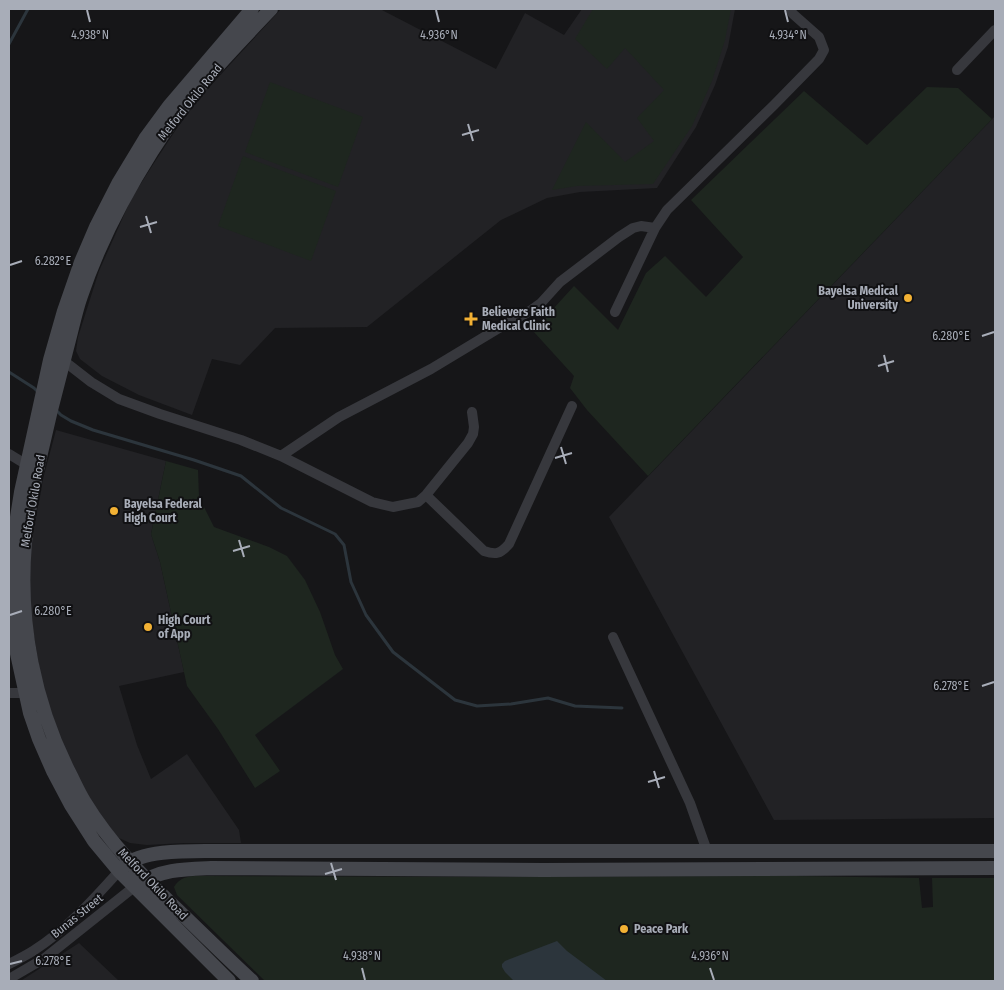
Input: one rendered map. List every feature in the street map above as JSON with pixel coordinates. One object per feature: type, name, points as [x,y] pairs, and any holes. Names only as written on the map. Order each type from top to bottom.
[{"type":"main road","name":"Melford Okilo Road","points":[[230,981],[140,883],[130,861],[106,833],[84,801],[60,754],[38,693],[30,658],[24,613],[23,580],[25,542],[41,431],[64,311],[81,262],[119,182],[145,139],[170,105],[252,9]]},
{"type":"main road","name":"Melford Okilo Road","points":[[53,376],[64,361],[80,299],[98,250],[130,188],[153,149],[179,112],[235,47],[271,9]]},
{"type":"main road","name":"Melford Okilo Road","points":[[41,431],[27,465],[21,492],[14,536],[11,582],[16,649],[24,693],[39,739],[53,771],[72,805],[94,841],[119,871],[140,883],[252,981]]},
{"type":"main road","points":[[119,871],[130,861],[151,855],[211,851],[995,851]]},
{"type":"main road","points":[[140,883],[164,872],[201,868],[562,870],[995,868]]},
{"type":"street","points":[[614,312],[654,228],[667,210],[774,105],[818,59],[824,50],[819,37],[793,14],[790,9]]},
{"type":"street","points":[[957,70],[995,30]]},
{"type":"street","points":[[281,456],[339,418],[431,369],[530,311],[542,303],[560,282],[618,237],[633,228],[641,226],[654,228]]},
{"type":"street","points":[[64,361],[91,382],[119,399],[241,440],[281,456],[372,502],[393,507],[418,502],[426,495],[468,443],[473,434],[472,412]]},
{"type":"street","points":[[426,495],[484,551],[494,554],[503,551],[509,544],[572,406]]},
{"type":"street","points":[[9,454],[27,465]]},
{"type":"street","points":[[614,637],[690,803],[707,850]]},
{"type":"street","points":[[9,693],[24,693]]},
{"type":"street","name":"Bunas Street","points":[[9,964],[33,951],[60,930],[91,902],[119,871]]},
{"type":"street","name":"Bunas Street","points":[[9,979],[44,958],[140,883]]},
{"type":"shaded area","points":[[281,9],[380,9],[496,69],[525,13],[564,35],[582,9],[735,9],[728,47],[715,85],[696,127],[657,188],[580,192],[547,198],[501,220],[367,327],[275,328],[240,365],[212,359],[192,415],[139,395],[102,376],[80,359],[76,351],[78,337],[99,271],[131,199],[177,128],[201,96]]},
{"type":"shaded area","points":[[593,9],[731,9],[725,40],[712,81],[692,126],[653,184],[577,186],[552,190],[586,122],[625,162],[654,141],[637,118],[664,90],[625,48],[607,69],[575,39]]},
{"type":"shaded area","points":[[270,82],[363,117],[338,187],[245,152]]},
{"type":"shaded area","points":[[927,87],[958,88],[992,119],[648,476],[587,410],[570,388],[574,376],[533,331],[574,286],[618,330],[646,273],[665,256],[706,297],[743,257],[691,200],[804,91],[867,145]]},
{"type":"shaded area","name":"Bayelsa Medical University","points":[[995,116],[995,818],[774,820],[609,517]]},
{"type":"shaded area","points":[[243,156],[336,191],[311,261],[218,226]]},
{"type":"shaded area","points":[[56,430],[166,461],[151,534],[160,562],[184,672],[119,686],[137,745],[151,779],[187,754],[239,830],[241,843],[147,845],[130,843],[119,838],[108,826],[91,801],[64,750],[42,685],[30,611],[29,567],[32,538],[43,479]]},
{"type":"shaded area","points":[[166,461],[198,470],[199,497],[214,527],[269,547],[287,556],[305,580],[320,612],[335,655],[343,669],[255,735],[280,771],[255,788],[218,729],[187,686],[160,562],[151,534]]},
{"type":"shaded area","name":"Peace Park","points":[[198,876],[797,876],[919,878],[922,908],[933,907],[932,878],[995,878],[995,981],[265,981],[177,895],[174,887],[184,878]]},
{"type":"shaded area","points":[[557,941],[567,951],[607,981],[514,981],[502,967],[505,961]]},
{"type":"shaded area","points":[[79,943],[119,981],[20,981],[22,980]]},
{"type":"waterway","points":[[9,44],[28,9]]},
{"type":"waterway","points":[[9,372],[38,392]]},
{"type":"waterway","points":[[55,409],[71,421],[93,430],[241,476],[281,508],[335,534],[344,545],[351,582],[366,615],[393,652],[455,700],[477,706],[511,704],[548,698],[575,706],[622,708]]},
{"type":"place","name":"Bayelsa Medical University","points":[[908,298]]},
{"type":"place","name":"Believers Faith Medical Clinic","points":[[471,319]]},
{"type":"place","name":"Bayelsa Federal High Court","points":[[114,511]]},
{"type":"place","name":"High Court of App","points":[[148,627]]},
{"type":"place","name":"Peace Park","points":[[624,929]]}]
